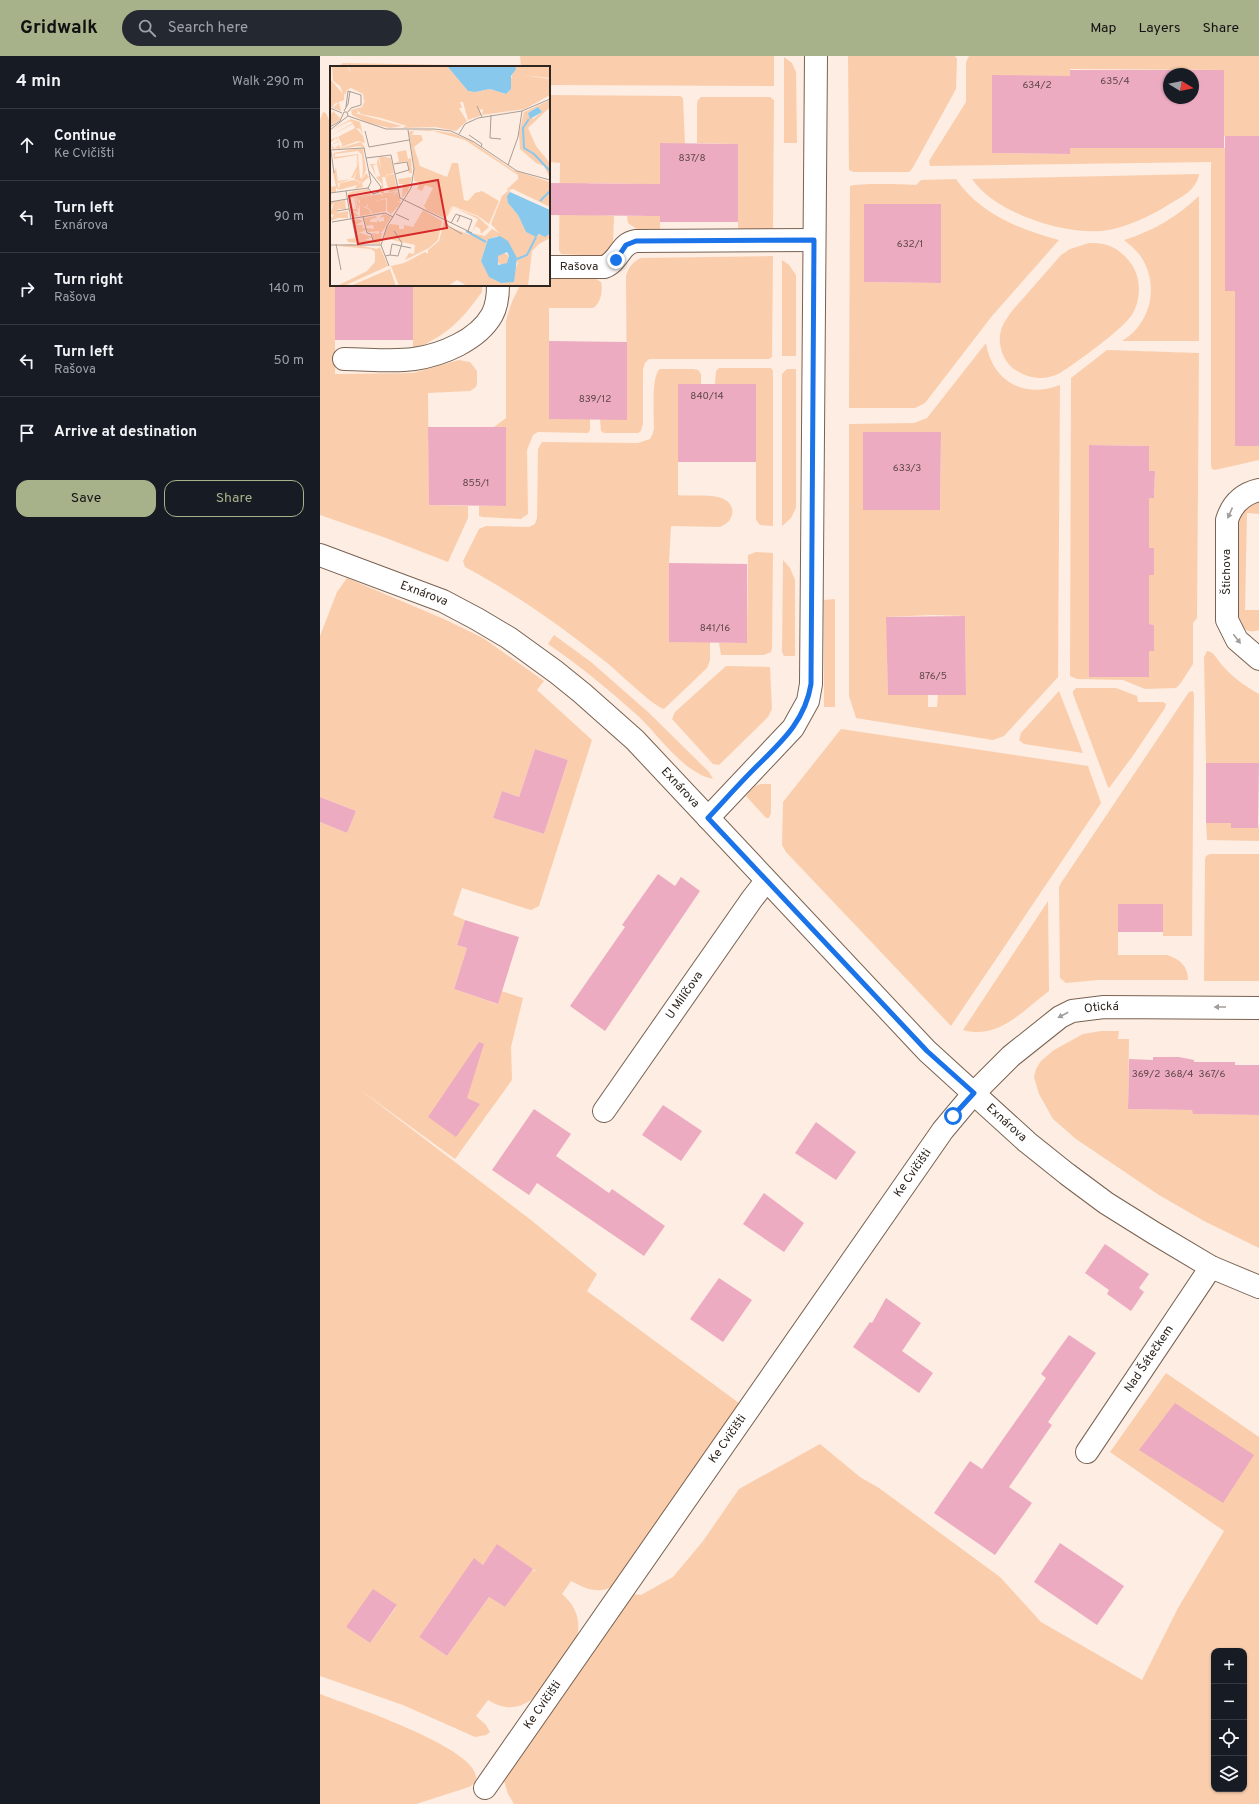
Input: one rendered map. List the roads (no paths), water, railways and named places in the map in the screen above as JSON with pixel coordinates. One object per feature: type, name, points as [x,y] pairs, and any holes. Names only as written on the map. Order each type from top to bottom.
[{"type":"street","points":[[708,818],[784,738],[801,716],[809,697],[811,684],[816,56]]},
{"type":"street","name":"Rašova","points":[[550,267],[604,267],[610,265],[616,260],[626,245],[636,241],[814,240]]},
{"type":"street","points":[[344,359],[413,359],[455,346],[475,333],[493,314],[496,304],[498,286]]},
{"type":"street","name":"Štichova","points":[[1259,490],[1245,495],[1236,501],[1230,510],[1227,520],[1227,620],[1237,640],[1259,659]]},
{"type":"street","name":"Exnárova","points":[[320,555],[443,601],[509,638],[556,672],[609,716],[635,740],[927,1051],[1027,1142],[1106,1203],[1211,1267],[1259,1287]]},
{"type":"street","name":"U Milíčova","points":[[604,1111],[766,881]]},
{"type":"street","name":"Otická","points":[[974,1093],[1011,1056],[1032,1038],[1060,1017],[1072,1011],[1104,1006],[1259,1008]]},
{"type":"street","name":"Ke Cvičišti","points":[[485,1788],[953,1116],[974,1093]]},
{"type":"street","name":"Nad Šátečkem","points":[[1087,1452],[1211,1267]]}]
